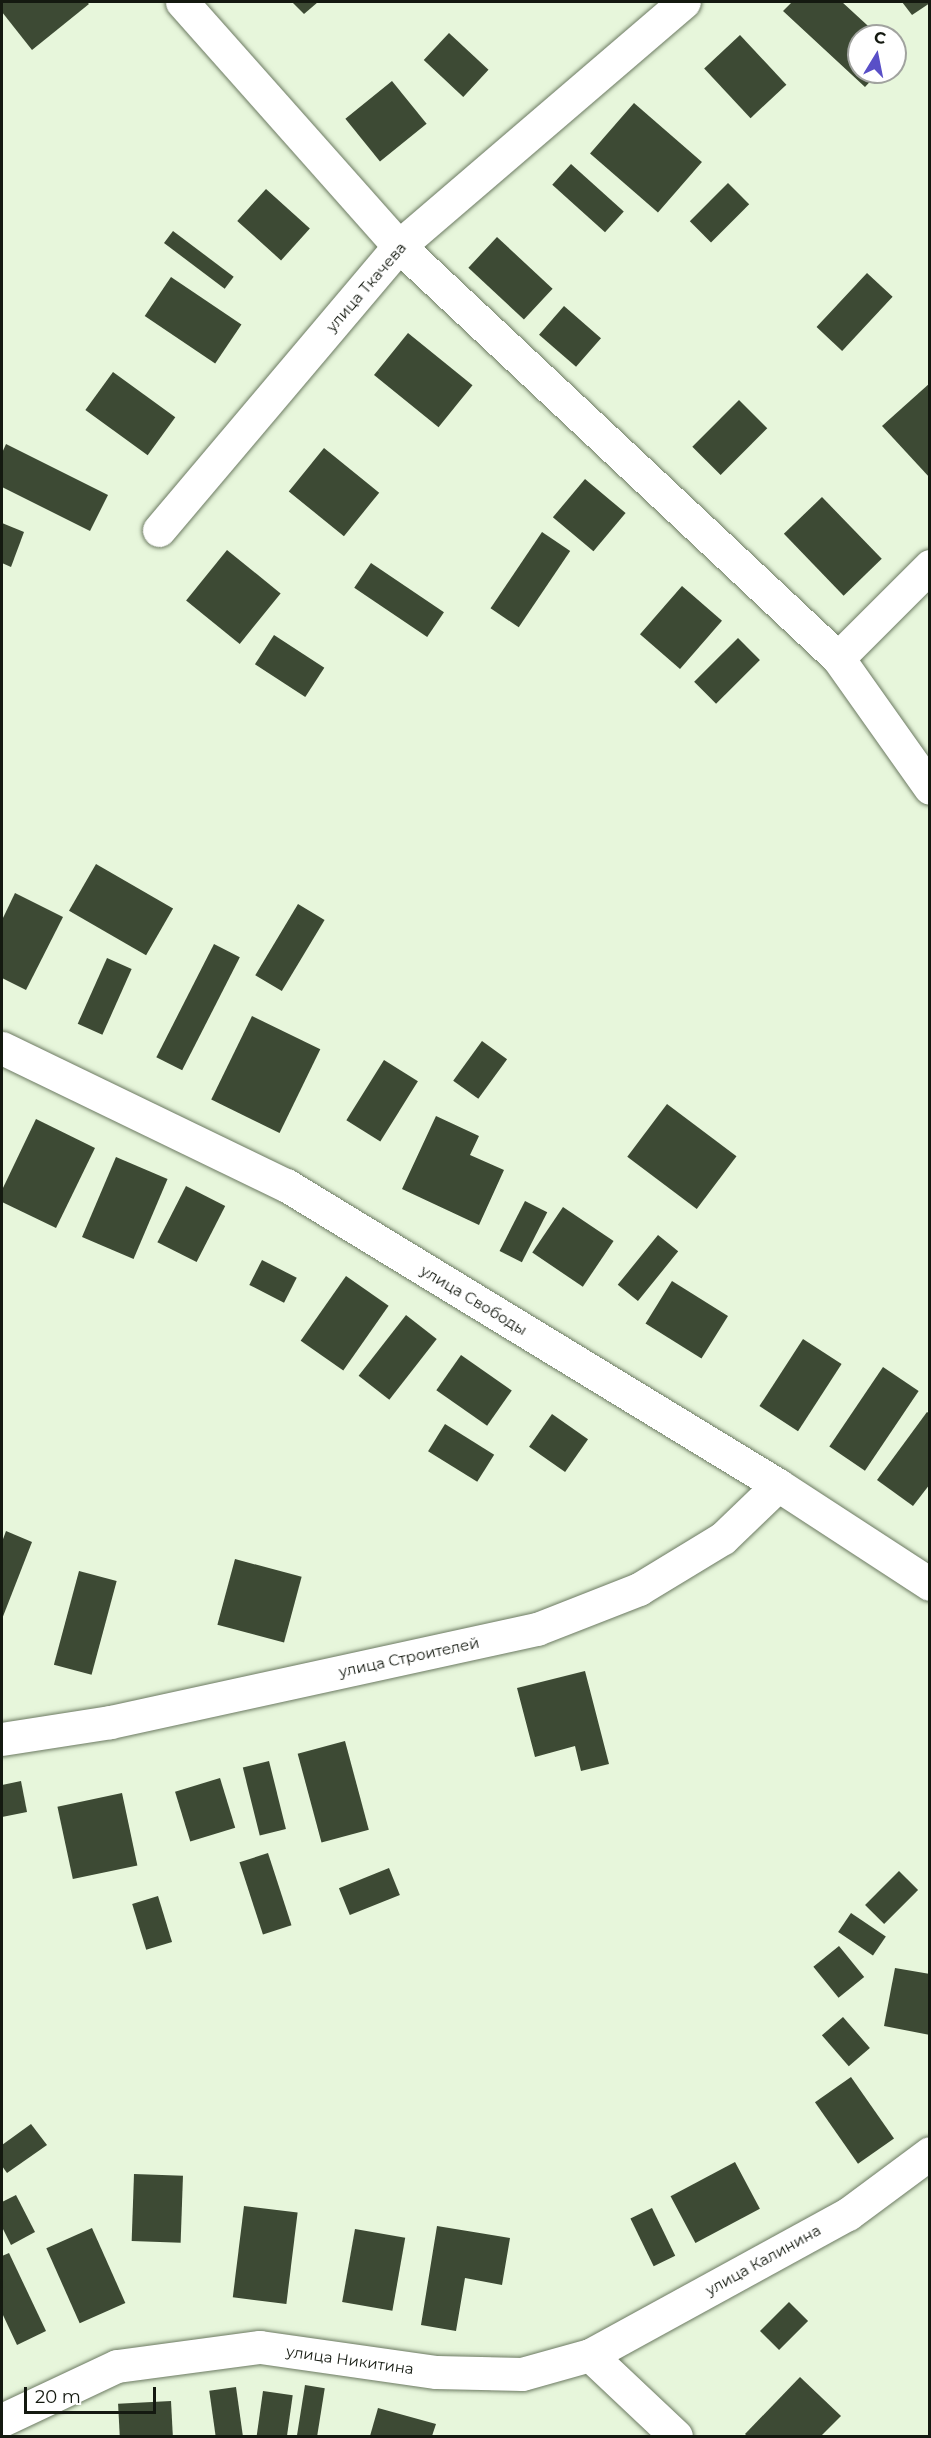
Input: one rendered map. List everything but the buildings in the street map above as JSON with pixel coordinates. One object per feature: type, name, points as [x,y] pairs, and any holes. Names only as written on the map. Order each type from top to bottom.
[{"type":"street","points":[[182,2],[399,246],[838,658],[930,788]]},
{"type":"street","name":"улица Ткачева","points":[[159,530],[399,246],[684,2]]},
{"type":"street","points":[[838,658],[930,566]]},
{"type":"street","name":"улица Свободы","points":[[2,1048],[286,1185],[778,1485],[930,1584]]},
{"type":"street","name":"улица Строителей","points":[[2,1739],[110,1722],[537,1629],[639,1589],[723,1538],[778,1485]]},
{"type":"street","name":"улица Калинина","points":[[590,2355],[848,2214],[930,2153]]},
{"type":"street","name":"улица Никитина","points":[[2,2420],[117,2366],[260,2347],[436,2372],[522,2374],[590,2355]]},
{"type":"street","points":[[590,2355],[676,2436]]}]
